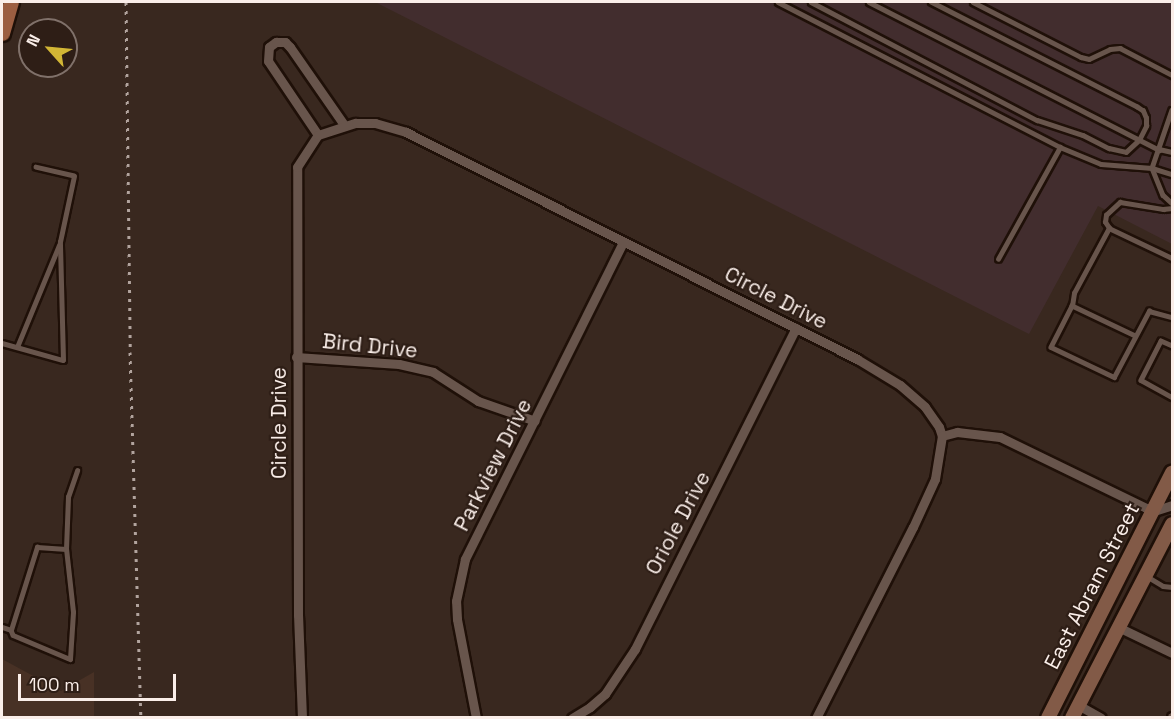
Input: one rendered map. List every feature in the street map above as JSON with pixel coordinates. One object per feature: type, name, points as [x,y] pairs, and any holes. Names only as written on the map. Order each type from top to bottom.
[{"type":"main road","points":[[2,33],[11,2]]},
{"type":"main road","name":"East Abram Street","points":[[1048,717],[1173,474]]},
{"type":"main road","name":"East Abram Street","points":[[1075,711],[1173,524]]},
{"type":"street","points":[[318,135],[268,61],[268,47],[276,42],[285,42],[290,47],[345,126]]},
{"type":"street","name":"Circle Drive","points":[[302,717],[298,615],[297,167],[318,135],[345,126],[375,123],[406,132],[796,328],[900,385],[925,408],[939,427],[942,436]]},
{"type":"street","name":"Parkview Drive","points":[[476,717],[457,619],[459,584],[465,559],[623,243]]},
{"type":"street","name":"Oriole Drive","points":[[572,717],[590,707],[606,694],[635,649],[796,328]]},
{"type":"street","name":"Bird Drive","points":[[296,357],[399,363],[433,372],[478,400],[535,421]]},
{"type":"street","points":[[816,717],[926,499],[939,467],[942,436],[957,432],[1000,437],[1154,511],[1173,506]]},
{"type":"street","points":[[1118,627],[1173,653]]},
{"type":"street","points":[[1075,711],[1101,717]]},
{"type":"lane","points":[[778,2],[1060,147],[1101,164],[1152,168],[1173,174]]},
{"type":"lane","points":[[811,2],[1037,120],[1083,135],[1109,148],[1126,152],[1139,140],[1146,126],[1146,118],[1143,111],[1137,107],[931,2]]},
{"type":"lane","points":[[869,2],[1159,150],[1173,152]]},
{"type":"lane","points":[[974,2],[1081,57],[1089,59],[1110,49],[1120,48],[1173,75]]},
{"type":"lane","points":[[1173,110],[1152,168],[1163,195],[1173,203]]},
{"type":"lane","points":[[998,259],[1060,147]]},
{"type":"lane","points":[[17,347],[60,242],[74,176],[36,167]]},
{"type":"lane","points":[[1173,208],[1164,209],[1120,201],[1106,215],[1105,222],[1109,228],[1173,258]]},
{"type":"lane","points":[[1109,228],[1074,293],[1072,306],[1051,346],[1114,377],[1149,311],[1173,317]]},
{"type":"lane","points":[[2,343],[63,360],[60,242]]},
{"type":"lane","points":[[1072,306],[1136,336]]},
{"type":"lane","points":[[1173,346],[1161,341],[1141,380],[1173,397]]},
{"type":"lane","points":[[66,549],[37,547],[11,630],[13,635],[70,659],[73,612],[66,549],[68,496],[77,471]]},
{"type":"lane","points":[[1145,576],[1163,586],[1173,587]]},
{"type":"lane","points":[[2,627],[11,630]]},
{"type":"shaded area","points":[[375,2],[1172,2],[1172,244],[1098,206],[1029,334]]},
{"type":"shaded area","points":[[2,659],[61,691],[94,672],[94,717],[2,717]]},
{"type":"railway","points":[[126,2],[130,352],[141,718]]}]
